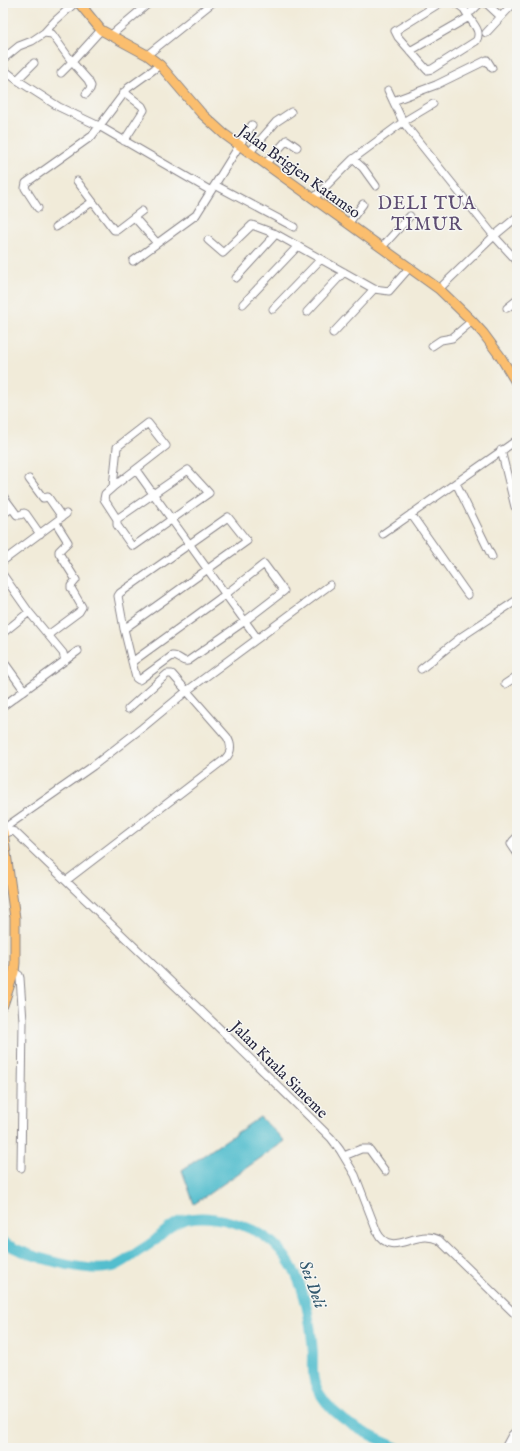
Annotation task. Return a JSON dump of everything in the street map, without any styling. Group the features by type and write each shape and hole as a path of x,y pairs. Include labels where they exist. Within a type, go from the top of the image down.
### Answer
{"main road":[{"name":"Jalan Brigjen Katamso","path":"82,4 101,30 147,55 160,64 201,113 224,134 439,289 472,320 500,356 517,384"},
{"path":"3,832 15,918 14,972 3,1003"}],"street":[{"path":"110,36 149,3"},
{"path":"147,55 212,3"},
{"path":"440,3 395,31 398,37 427,70 432,69 476,42 478,38 479,33 471,14 456,3"},
{"path":"410,51 471,14 480,3"},
{"path":"486,3 501,17"},
{"path":"3,59 19,46 32,41 44,33 55,20 82,4"},
{"path":"486,33 511,6"},
{"path":"61,72 101,30"},
{"path":"44,33 52,34 72,62 90,83 90,89 86,94"},
{"path":"393,101 436,85 487,60 492,68"},
{"path":"17,80 34,63"},
{"path":"38,208 25,188 26,183 92,136 124,92 160,64"},
{"path":"3,69 17,80 60,107 99,126 124,141 213,188 294,227"},
{"path":"388,90 403,122 494,236 517,262"},
{"path":"124,92 142,106 144,110 124,141"},
{"path":"313,199 353,159 403,122 433,104"},
{"path":"249,153 276,122 291,112"},
{"path":"133,261 192,218 199,211 252,125"},
{"path":"266,163 287,140 296,147"},
{"path":"353,159 363,168 376,186"},
{"path":"77,181 115,231 142,211"},
{"path":"56,227 92,202"},
{"path":"348,224 363,204"},
{"path":"382,247 410,216"},
{"path":"439,289 517,216"},
{"path":"134,217 158,243"},
{"path":"208,240 223,253 252,225 276,234 374,289 389,291 410,268"},
{"path":"236,278 276,234"},
{"path":"243,304 298,246"},
{"path":"273,309 321,259"},
{"path":"307,312 344,272"},
{"path":"333,333 374,289"},
{"path":"507,308 517,300"},
{"path":"432,346 441,340 452,338 472,320"},
{"path":"113,487 117,447 149,423 166,446 113,487 105,494 104,499 117,519 117,525 133,546 209,493 188,470 117,519"},
{"path":"383,534 517,440"},
{"path":"501,450 515,507"},
{"path":"136,470 257,638"},
{"path":"3,561 64,516 48,497 43,498 29,478"},
{"path":"456,483 492,557"},
{"path":"3,496 18,516 24,513 26,514 40,534"},
{"path":"3,514 12,508"},
{"path":"411,514 468,595"},
{"path":"124,629 247,542 228,517 120,593 118,599 124,629 132,662 136,678 141,679 172,656 177,656 183,661 188,661 245,621 284,591 264,564 226,594 132,662"},
{"path":"48,635 79,612 82,607 71,588 76,580 59,553 59,551 68,542 56,523"},
{"path":"3,575 29,612 63,653 65,661"},
{"path":"3,832 93,766 188,690 330,585"},
{"path":"421,669 461,637 517,600"},
{"path":"3,632 29,612"},
{"path":"3,706 78,651"},
{"path":"6,665 24,690"},
{"path":"67,880 224,759 230,752 231,744 227,737 188,690 172,674 169,673 128,708"},
{"path":"505,684 517,676"},
{"name":"Jalan Kuala Simeme","path":"3,832 15,832 67,880 331,1138 355,1175 377,1232 383,1240 390,1244 427,1237 439,1240 517,1316"},
{"path":"517,837 511,844 517,852"},
{"path":"14,972 19,975 20,978 22,1022 21,1168"},
{"path":"344,1156 361,1149 372,1150 385,1171"},
{"path":"505,1448 512,1435 517,1430"}],"water":[{"path":"260,1117 285,1141 194,1204 182,1170"}],"waterway":[{"name":"Sei Deli","path":"3,1242 26,1253 41,1258 73,1266 102,1269 113,1267 123,1262 169,1228 184,1220 193,1218 214,1218 235,1223 253,1230 269,1239 281,1252 291,1266 299,1282 309,1318 314,1379 320,1394 335,1413 355,1427 398,1448"}],"district":[{"name":"DELI TUA TIMUR","path":"427,213"}]}
